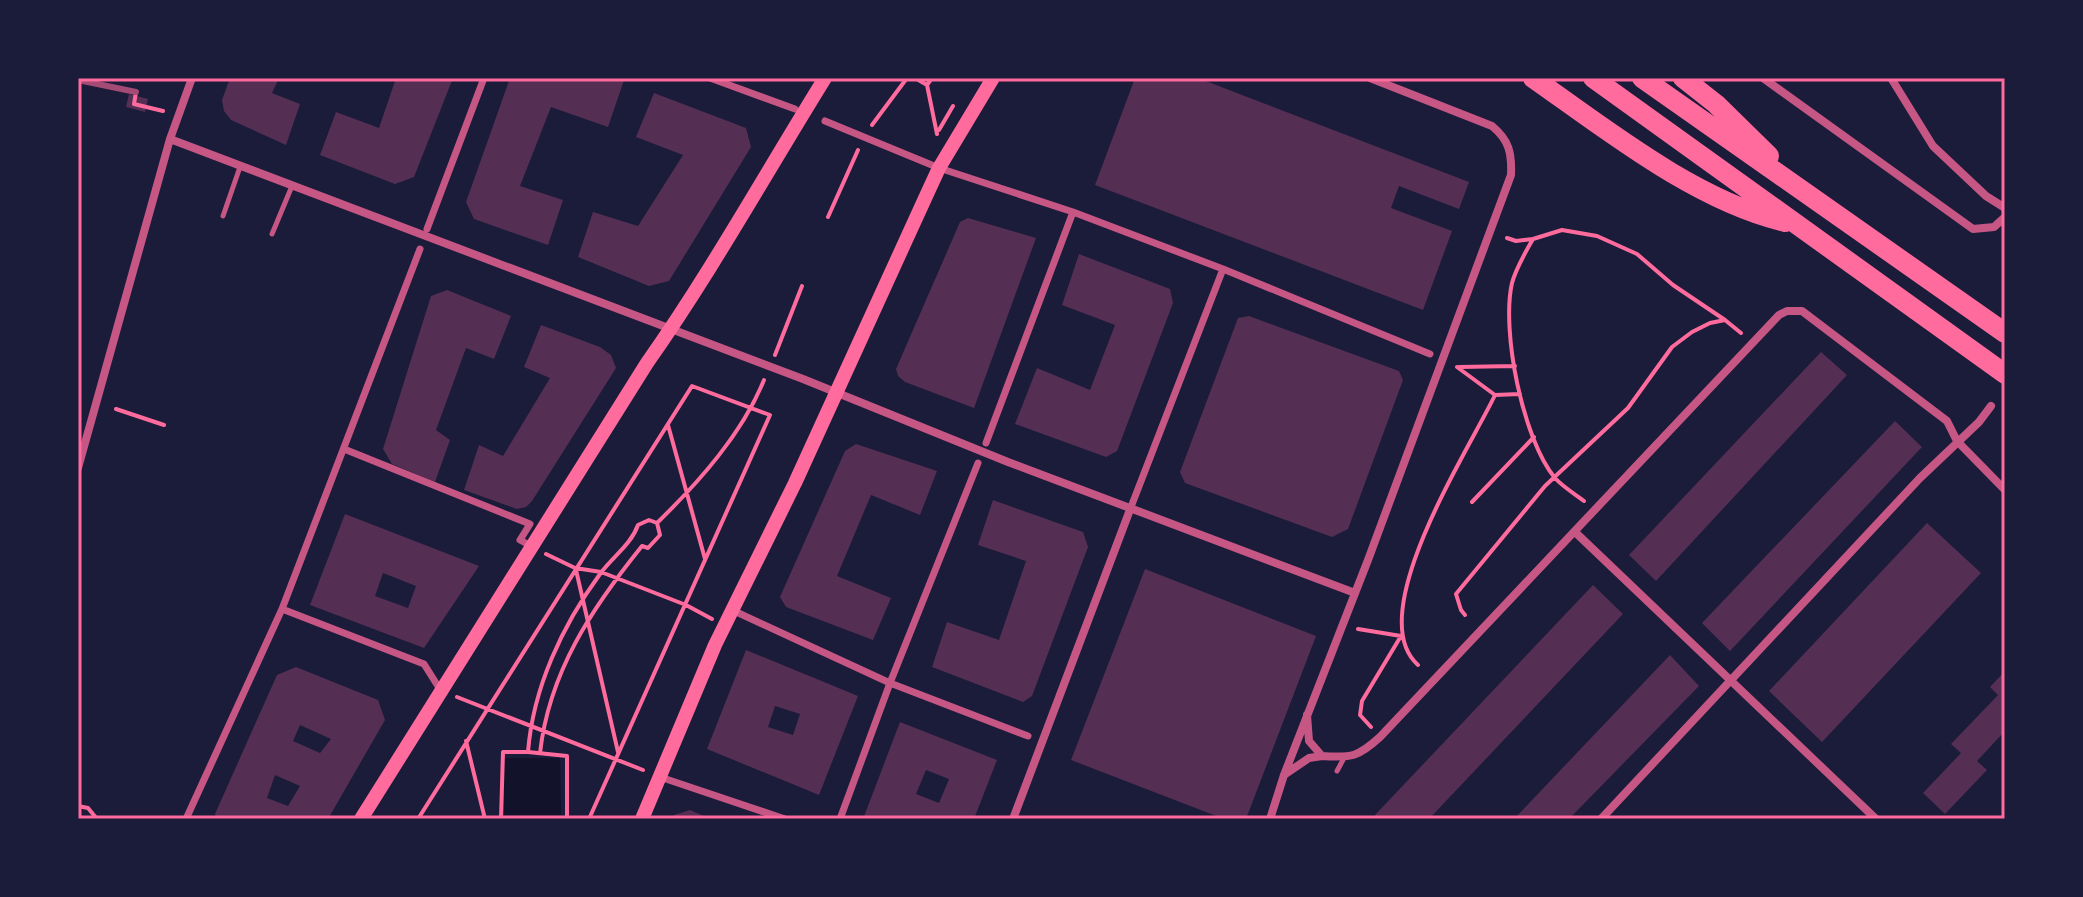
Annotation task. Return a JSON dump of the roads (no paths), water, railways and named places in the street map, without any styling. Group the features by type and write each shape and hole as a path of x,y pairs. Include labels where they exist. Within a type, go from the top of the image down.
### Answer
{"highway":[{"path":"1533,78 1619,138 1705,191 1753,214 1793,224"},
{"path":"1593,78 2005,374"},
{"path":"1642,78 2005,333"},
{"path":"1683,78 1716,104 1813,198"}],"main road":[{"path":"361,819 692,298 825,78"},
{"path":"642,819 725,625 795,483 939,168 993,78"}],"street":[{"path":"78,468 170,139 192,78"},
{"path":"427,229 484,78"},
{"path":"710,78 795,109"},
{"path":"1270,819 1511,175 1510,148 1503,135 1492,126 1370,78"},
{"path":"1763,78 1973,229 1994,227 2005,217"},
{"path":"1891,78 1933,146 1986,196 2005,208"},
{"path":"825,121 939,168 1073,212 1223,269 1430,354"},
{"path":"170,139 1355,593"},
{"path":"986,443 1073,212"},
{"path":"186,819 282,609 420,249"},
{"path":"1013,819 1223,269"},
{"path":"1284,775 1309,758 1360,755 1380,737 1779,315 1787,311 1802,311 1947,421 1957,441 2005,490"},
{"path":"1601,819 1991,406"},
{"path":"344,449 530,524 520,540 533,548"},
{"path":"840,819 890,683 978,463"},
{"path":"1575,532 1876,819"},
{"path":"282,609 424,664 441,691"},
{"path":"732,610 890,683 1028,736"},
{"path":"1307,715 1309,741 1322,756"},
{"path":"660,777 785,819"}],"lane":[{"path":"223,216 240,167"},
{"path":"272,234 292,186"},
{"path":"1337,771 1344,757"}],"railway":[{"path":"78,80 136,92"}]}
